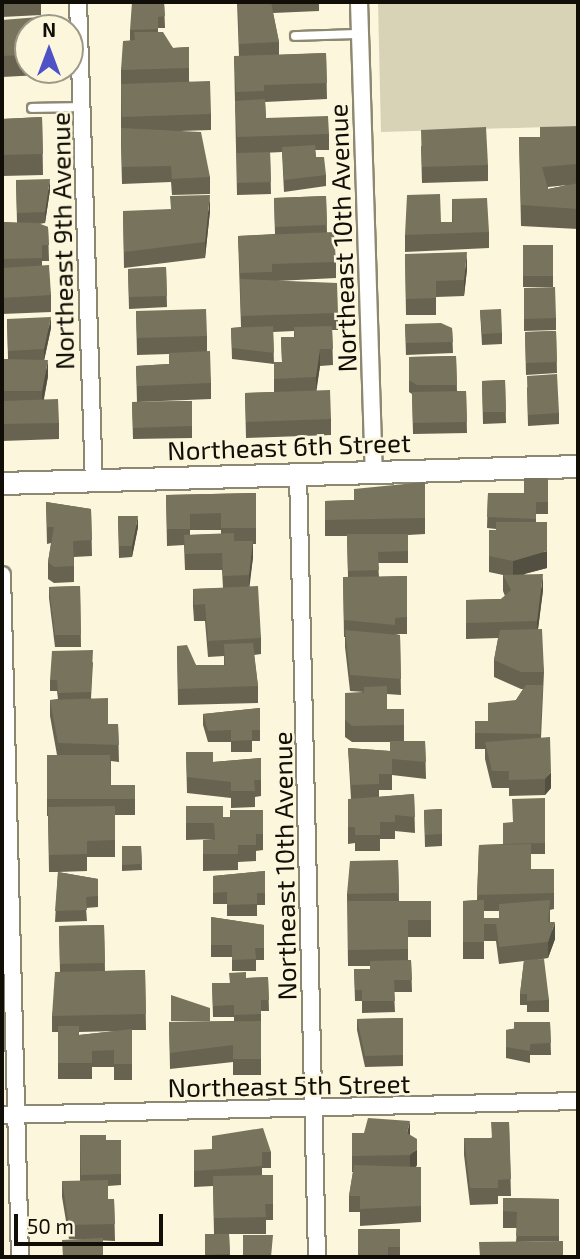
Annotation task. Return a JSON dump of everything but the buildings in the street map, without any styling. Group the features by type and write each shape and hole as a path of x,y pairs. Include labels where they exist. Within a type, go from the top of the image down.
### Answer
{"street":[{"name":"Northeast 9th Avenue","path":"78,2 84,107 94,479"},
{"name":"Northeast 10th Avenue","path":"359,2 374,472"},
{"name":"Northeast 6th Street","path":"2,482 578,466"},
{"name":"Northeast 10th Avenue","path":"298,474 317,1257"},
{"path":"2,575 9,1115 20,1257"},
{"name":"Northeast 5th Street","path":"9,1115 314,1110 578,1101"}],"lane":[{"path":"295,36 360,34"},
{"path":"32,108 84,107"}],"shaded area":[{"path":"378,2 578,2 578,126 381,132"}]}
